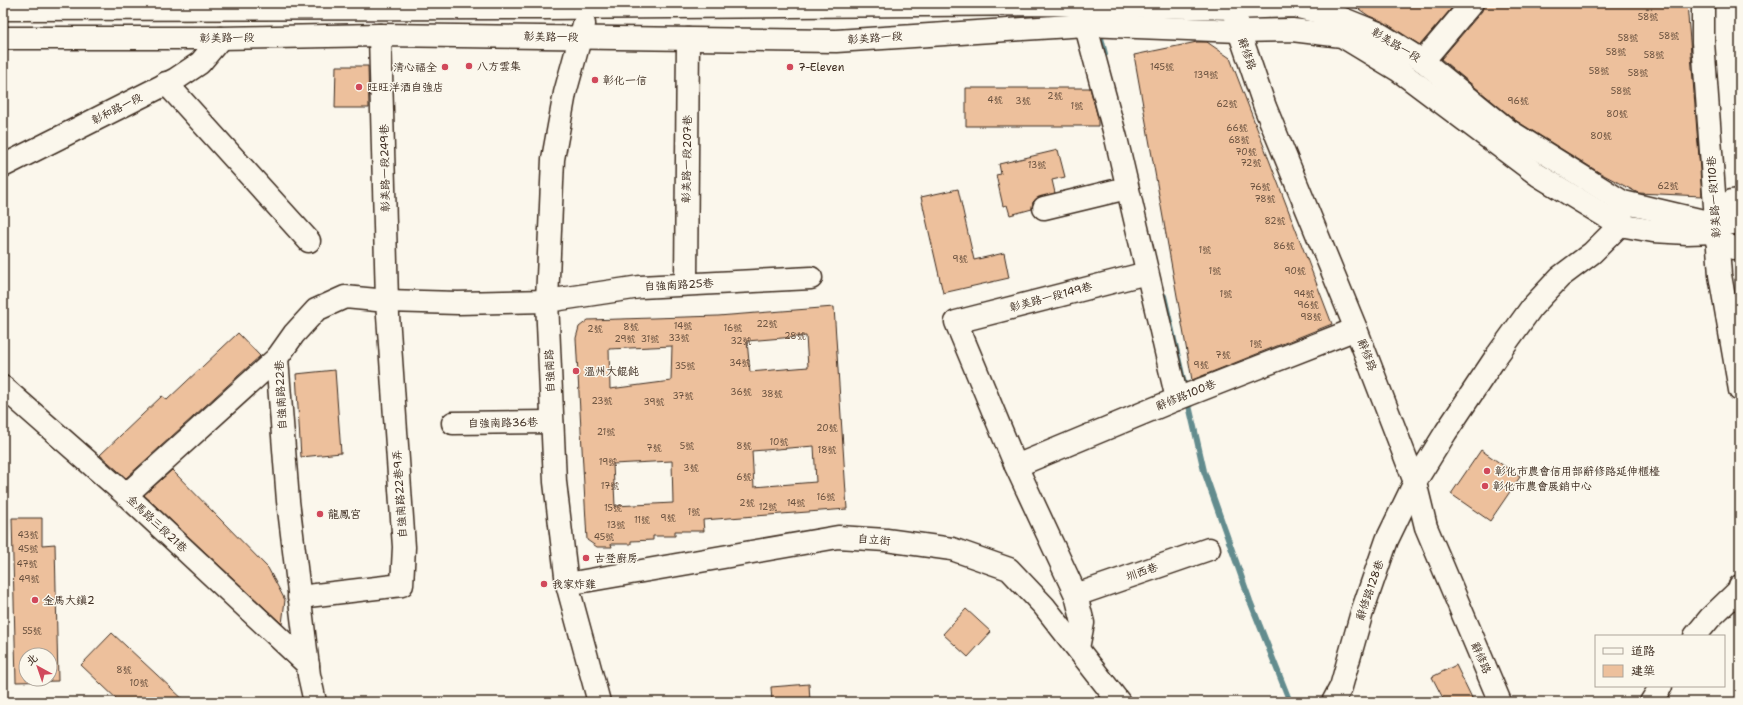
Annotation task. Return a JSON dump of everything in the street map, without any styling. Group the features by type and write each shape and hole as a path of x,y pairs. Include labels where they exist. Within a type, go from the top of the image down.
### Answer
{"street":[{"path":"1422,61 1472,3"},
{"name":"彰美路一段110巷","path":"1703,3 1703,42 1714,188 1728,229 1740,390"},
{"name":"彰美路一段","path":"3,9 222,5 590,5 1082,11 1234,8 1293,5 1336,16 1378,33 1422,61 1508,130 1623,202 1688,225 1728,229"},
{"name":"自強南路","path":"590,5 565,93 554,159 547,301 555,482 567,584 599,702"},
{"name":"辭修路","path":"1234,8 1239,31 1265,107 1356,329 1415,482 1426,527 1500,702"},
{"path":"1082,11 1116,138 1146,273 1177,398"},
{"name":"彰美路一段","path":"3,38 221,38 380,35 836,41 1082,11 1239,31 1292,30 1342,36 1398,70 1538,175 1620,225 1653,231 1688,225"},
{"name":"彰美路一段249巷","path":"380,35 387,301"},
{"name":"彰和路一段","path":"3,166 166,84 200,63 221,38"},
{"name":"彰美路一段207巷","path":"686,280 688,39"},
{"path":"166,84 308,241"},
{"path":"1044,208 1127,188"},
{"path":"1620,225 1623,202"},
{"name":"辭修路128巷","path":"1333,702 1340,687 1362,612 1387,540 1415,482 1498,354 1532,307 1560,277 1592,253 1620,225"},
{"name":"彰美路一段149巷","path":"1016,466 956,322 1146,273"},
{"name":"自強南路25巷","path":"547,301 640,287 811,278"},
{"name":"自強南路22巷","path":"315,702 308,665 288,501 277,358 294,334 316,310 345,297 387,301 458,303 547,301"},
{"name":"自強南路22巷9弄","path":"299,597 402,585 404,547 387,301"},
{"name":"辭修路100巷","path":"1016,466 1177,398 1356,329"},
{"path":"126,495 277,358"},
{"name":"金馬路三段21巷","path":"3,387 126,495 308,665"},
{"name":"自強南路36巷","path":"453,423 552,422"},
{"path":"1016,466 1076,595 1083,623 1078,648"},
{"name":"自立街","path":"567,584 838,537 886,540 952,549 1009,570 1044,606 1119,702"},
{"name":"圳西巷","path":"1076,595 1209,549"},
{"path":"1696,635 1710,618 1739,590 1740,586"},
{"path":"1651,702 1660,687"}],"building":[{"path":"1350,3 1456,3 1420,45 1384,22 1369,16"},
{"path":"1484,3 1687,3 1702,196 1638,193 1600,173 1515,120 1441,59 1482,11"},
{"path":"1197,42 1207,42 1230,58 1332,324 1192,380 1134,55"},
{"name":"旺旺洋酒自強店","path":"336,66 368,66 369,108 335,108"},
{"path":"966,88 1090,88 1098,118 1098,126 966,126"},
{"path":"1058,150 1065,177 1052,180 1055,193 1036,199 1033,202 1032,209 1010,215 1007,205 1003,206 996,175 1001,174 999,164"},
{"path":"958,189 974,260 1004,253 1009,278 943,293 921,197"},
{"path":"834,307 847,509 703,520 704,531 675,531 675,536 653,536 653,540 631,541 631,544 611,544 612,547 597,547 587,540 576,338 579,327 588,320 718,316","holes":["806,336 808,367 750,372 747,341","672,346 671,381 610,389 609,349","814,446 816,482 754,487 752,451","672,461 673,503 615,506 613,464"]},
{"path":"238,333 260,356 126,478 100,455 162,396 167,400"},
{"path":"335,370 341,453 301,457 296,374"},
{"name":"彰化市農會展銷中心","path":"1481,450 1520,477 1490,521 1451,494"},
{"path":"172,470 268,568 285,600 282,624 144,495"},
{"name":"金馬大鎮2","path":"12,518 42,518 42,545 55,544 57,647 18,647 18,682 16,682"},
{"path":"966,609 991,632 968,657 943,634"},
{"path":"112,633 186,702 120,702 81,665"},
{"path":"1456,665 1474,702 1445,702 1432,677"},
{"path":"809,684 810,702 772,702 771,687"}],"waterway":[{"path":"1099,30 1105,54"},
{"path":"1164,296 1204,471 1250,601 1290,702"}],"place":[{"name":"八方雲集","path":"469,66"},
{"name":"清心福全","path":"445,67"},
{"name":"7-Eleven","path":"790,67"},
{"name":"彰化一信","path":"595,80"},
{"name":"旺旺洋酒自強店","path":"359,87"},
{"name":"溫州大餛飩","path":"576,371"},
{"name":"彰化市農會信用部辭修路延伸櫃檯","path":"1487,471"},
{"name":"彰化市農會展銷中心","path":"1485,486"},
{"name":"龍鳳宮","path":"320,514"},
{"name":"古登廚房","path":"586,558"},
{"name":"我家炸雞","path":"544,584"},
{"name":"金馬大鎮2","path":"35,600"}]}
